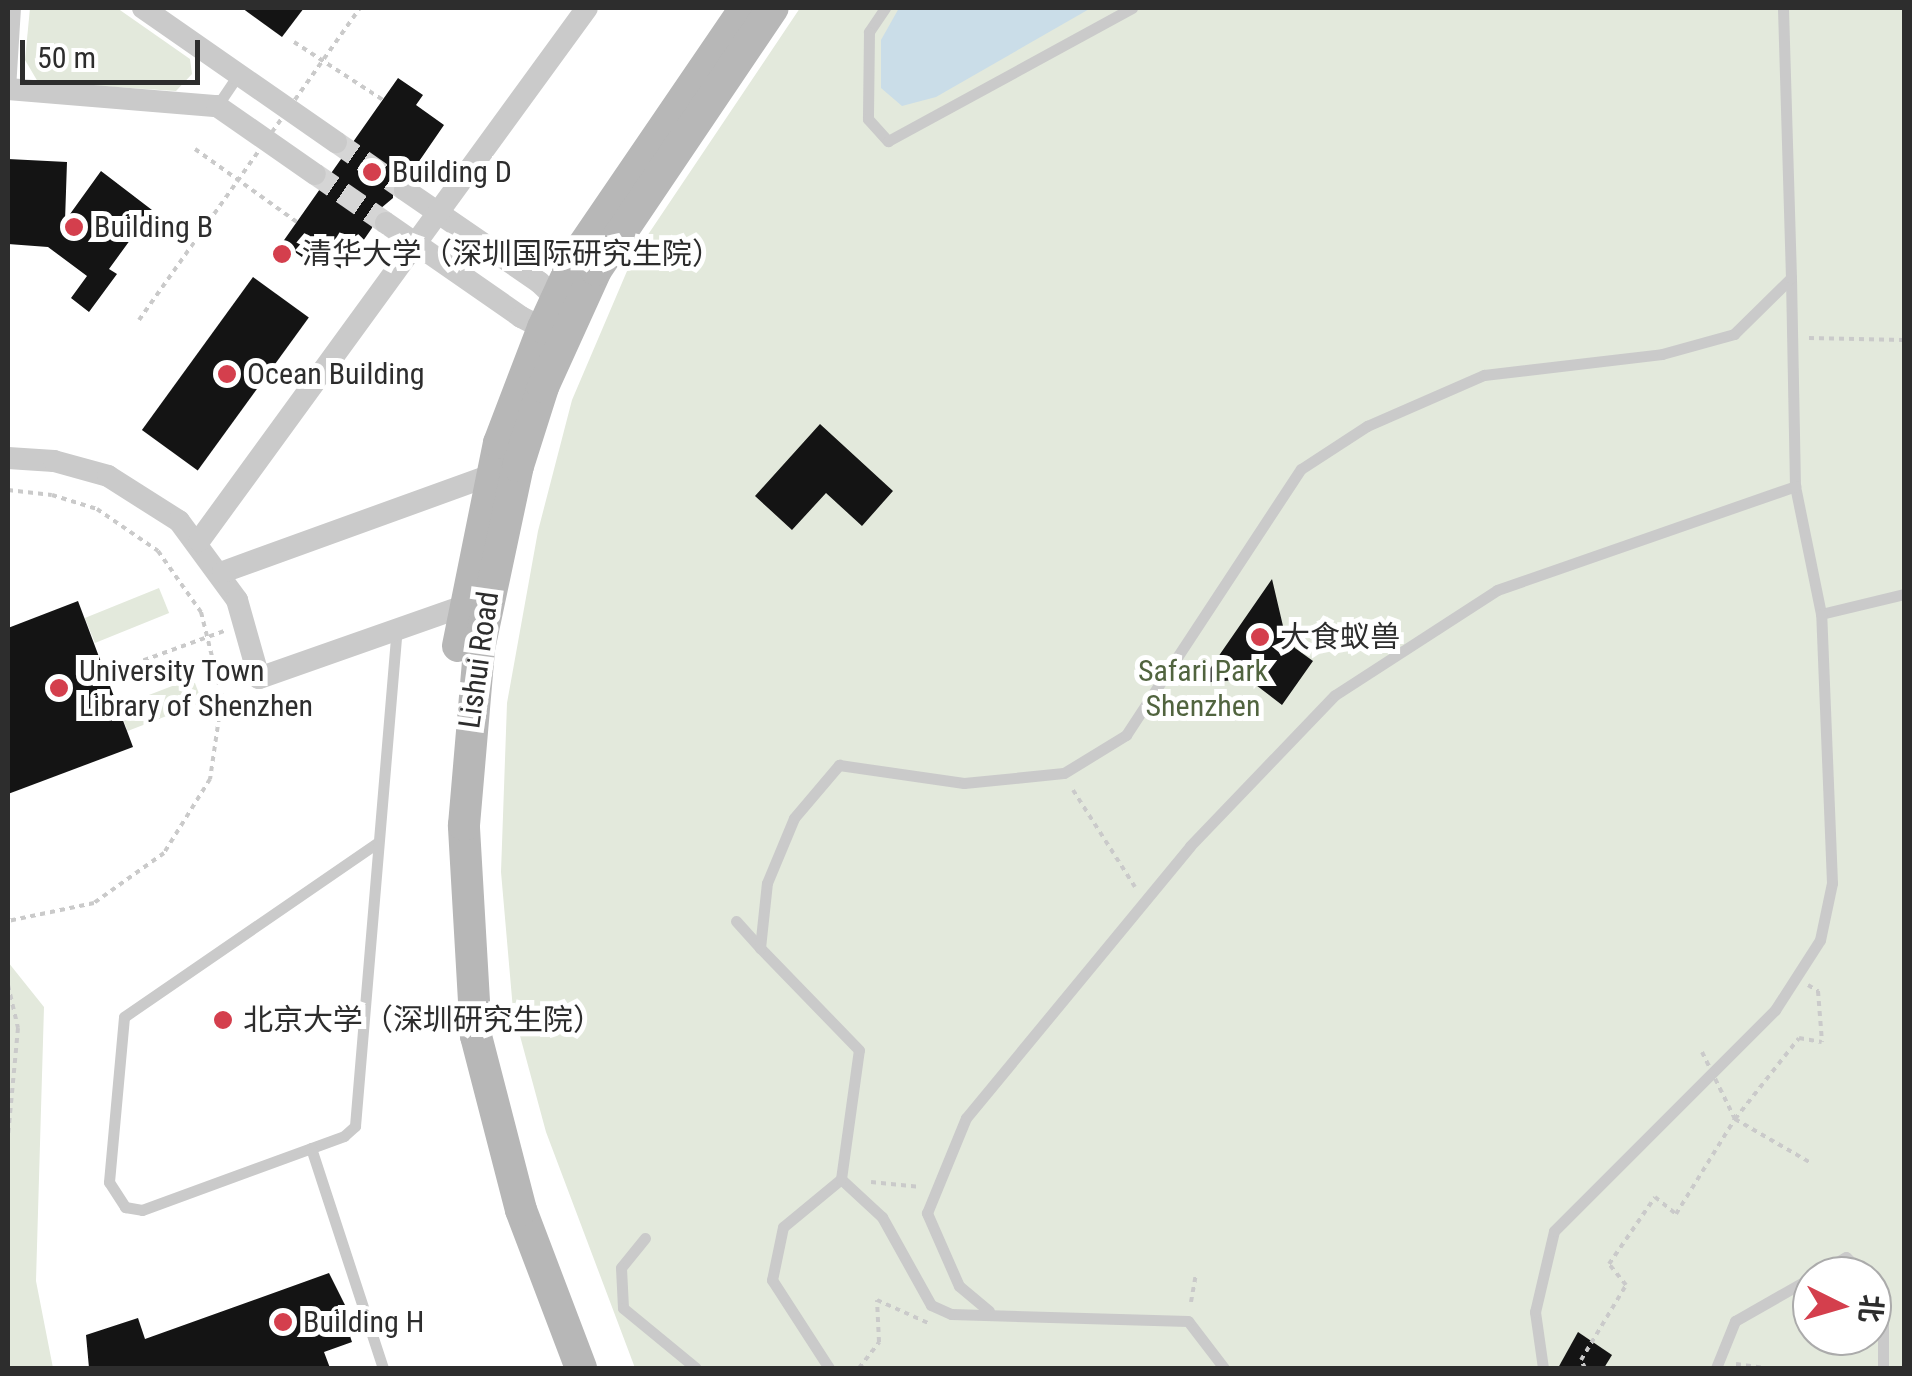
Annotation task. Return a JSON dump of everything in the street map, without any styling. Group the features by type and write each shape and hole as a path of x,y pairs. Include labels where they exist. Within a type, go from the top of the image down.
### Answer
{"main road":[{"name":"Lishui Road","path":"580,1368 521,1210 476,1036 464,825 468,739 493,568 576,256 745,8"},
{"name":"Lishui Road","path":"558,1368 478,1135 457,1041 446,822 463,606 491,474 558,316 596,270 772,8"}],"street":[{"path":"143,8 336,142"},
{"path":"199,541 586,8"},
{"path":"8,89 217,106 315,174"},
{"path":"405,190 438,212 558,316"},
{"path":"386,223 415,243 558,316"},
{"path":"8,458 54,460 108,476 156,503 199,541 222,572 247,622 260,678 463,606"},
{"path":"222,572 491,474"}],"lane":[{"path":"8,89 16,8"},
{"path":"885,8 869,32 868,119 888,142 1132,8"},
{"path":"1544,1368 1535,1312 1554,1231 1775,1010 1820,940 1832,882 1821,614 1795,486 1783,8"},
{"path":"217,106 238,75"},
{"path":"760,948 767,883 794,818 839,765 964,783 1064,772 1126,735 1301,470 1367,426 1484,376 1662,354 1734,334 1791,278"},
{"path":"989,1311 959,1286 927,1213 966,1118 1145,902 1335,695 1497,590 1795,486"},
{"path":"1821,614 1904,594"},
{"path":"377,843 124,1017 118,1033 110,1182 125,1207 142,1210 344,1136 361,1107 377,843 398,629"},
{"path":"736,921 859,1050 842,1179 784,1227 772,1280 829,1368"},
{"path":"312,1148 384,1368"},
{"path":"842,1179 882,1216 931,1305 951,1314 989,1311 1144,1324 1188,1321 1224,1368"},
{"path":"645,1238 621,1268 623,1308 696,1368"},
{"path":"1718,1365 1735,1321 1792,1288"}],"path":[{"path":"139,320 360,8"},
{"path":"294,42 383,100"},
{"path":"195,148 297,222"},
{"path":"1790,338 1904,340"},
{"path":"8,490 75,501 138,535 182,580 211,635 222,697 210,779 178,836 132,882 74,911 8,921"},
{"path":"106,674 211,635"},
{"path":"1064,772 1145,902"},
{"path":"1585,1368 1581,1360 1626,1285 1609,1264 1655,1197 1676,1214 1734,1119 1799,1038 1822,1042 1818,990 1796,978"},
{"path":"8,985 18,1028 8,1136"},
{"path":"1702,1052 1734,1119 1810,1163"},
{"path":"842,1179 937,1188"},
{"path":"1188,1321 1196,1273"},
{"path":"859,1368 879,1342 876,1300 922,1325 951,1314"},
{"path":"1718,1365 1765,1368"}],"green space":[{"path":"30,8 117,8 190,59 192,74 176,91 38,82 25,60"},
{"name":"Safari Park Shenzhen","path":"800,8 1904,8 1904,1368 635,1368 546,1132 513,1010 501,872 507,703 538,531 572,400 633,257"},
{"path":"159,588 169,613 95,643 85,618"},
{"path":"193,678 202,702 128,731 118,707"},
{"path":"8,962 44,1007 36,1281 53,1368 8,1368"}],"water":[{"path":"899,8 1091,8 936,97 902,106 881,88 881,40"}],"building":[{"path":"242,8 304,8 282,37"},
{"name":"Building D","path":"398,78 423,95 416,105 444,125 409,176 393,181 393,198 374,214 372,228 343,270 316,252 309,262 282,243"},
{"name":"Building B","path":"8,159 67,162 65,221 101,171 152,210 109,269 117,274 89,312 71,298 87,276 48,247 8,244"},
{"name":"Ocean Building","path":"253,277 309,318 198,470 142,430"},
{"path":"820,424 893,491 862,526 826,493 792,530 755,496"},
{"name":"大食蚁兽","path":"1272,579 1283,626 1295,648 1313,661 1282,705 1248,679 1200,683"},
{"name":"University Town Library of Shenzhen","path":"78,601 133,747 8,794 8,628"},
{"name":"Building H","path":"329,1273 356,1327 348,1330 352,1342 324,1352 330,1368 89,1368 86,1335 138,1318 145,1339"},
{"path":"1578,1332 1612,1355 1604,1368 1558,1368"}],"tunnel":[{"path":"336,142 405,190"},
{"path":"315,174 386,223"}],"place":[{"name":"Building D","path":"372,172"},
{"name":"Building B","path":"74,227"},
{"name":"清华大学（深圳国际研究生院）","path":"282,254"},
{"name":"Ocean Building","path":"227,374"},
{"name":"大食蚁兽","path":"1260,637"},
{"name":"University Town Library of Shenzhen","path":"59,688"},
{"name":"北京大学（深圳研究生院）","path":"223,1020"},
{"name":"Building H","path":"283,1322"}]}
